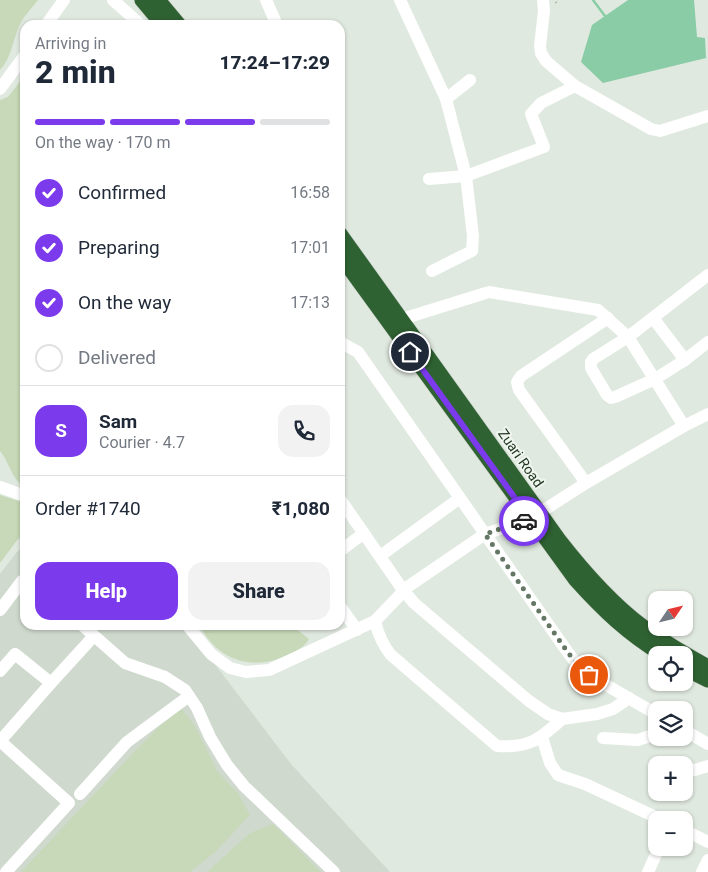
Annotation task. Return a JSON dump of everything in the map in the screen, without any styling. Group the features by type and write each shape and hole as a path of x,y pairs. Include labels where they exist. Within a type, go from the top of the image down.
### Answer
{"highway":[{"path":"142,0 159,20"},
{"path":"158,0 175,20"},
{"name":"Zuari Road","path":"345,241 402,319 576,580 618,623 648,646"},
{"name":"Zuari Road","path":"345,262 535,516 584,572 608,597 641,625 671,646 708,667"},
{"path":"693,672 708,680"}],"street":[{"path":"50,20 64,0"},
{"path":"114,0 136,20"},
{"path":"266,0 275,20"},
{"path":"400,0 446,99 466,176 474,236 472,251 432,271"},
{"path":"543,0 544,11 540,53 546,61 575,86 651,129 660,132 708,116"},
{"path":"0,89 20,62"},
{"path":"446,99 470,80"},
{"path":"429,179 466,176 544,147 531,114 541,103 575,86"},
{"path":"708,275 628,337 593,359 590,362 591,368 607,395 611,398 655,379 685,360 708,342"},
{"path":"402,319 489,292 598,310 628,337 684,426"},
{"path":"586,483 519,390 517,382 521,376 608,318"},
{"path":"653,318 685,360"},
{"path":"345,345 358,352 578,666 589,675 648,709"},
{"path":"191,630 210,654 230,668 246,672 269,670 375,621 403,590 485,534 535,516 586,483 708,414"},
{"path":"0,487 20,494"},
{"path":"380,556 460,498"},
{"path":"345,506 414,603 529,701 548,714 562,719 597,714 613,709 628,698"},
{"path":"345,547 364,533"},
{"path":"0,610 20,584"},
{"path":"345,613 357,630"},
{"path":"375,621 377,632 391,655 497,746 526,745 542,738 562,719"},
{"path":"87,630 125,663 165,678 185,690 197,708 227,766 244,786 334,872"},
{"path":"6,872 69,803 0,741 93,637"},
{"path":"0,671 16,654 51,683"},
{"path":"80,794 127,742 189,696"},
{"path":"693,735 708,744"},
{"path":"604,738 638,740 648,737"},
{"path":"542,738 550,763 558,774 585,784 648,813"},
{"path":"693,770 708,766"},
{"path":"693,834 708,842"},
{"path":"648,872 655,856"},
{"path":"702,872 708,860"}],"shaded area":[{"path":"0,0 38,0 23,20 20,20 20,25 9,55 0,70"},
{"path":"628,0 694,0 697,37 705,38 706,58 603,83 581,62 592,25"},
{"path":"20,81 20,484 0,451 0,100 8,97"},
{"path":"0,495 20,501 20,538 0,563"},
{"path":"20,549 20,630 189,630 291,764 390,872 0,872 0,574"},
{"path":"202,630 297,630 309,639 303,647 288,655 274,660 249,662 237,660 226,654 207,637"},
{"path":"182,709 196,728 217,771 239,795 250,815 215,852 190,872 21,872 134,752 161,725"},
{"path":"273,824 321,872 207,872 250,833"}],"waterway":[{"path":"593,0 605,16"}],"way so far":[{"path":"524,521 485,534 578,666 589,675"}],"route":[{"path":"410,352 530,519 524,521"}]}
